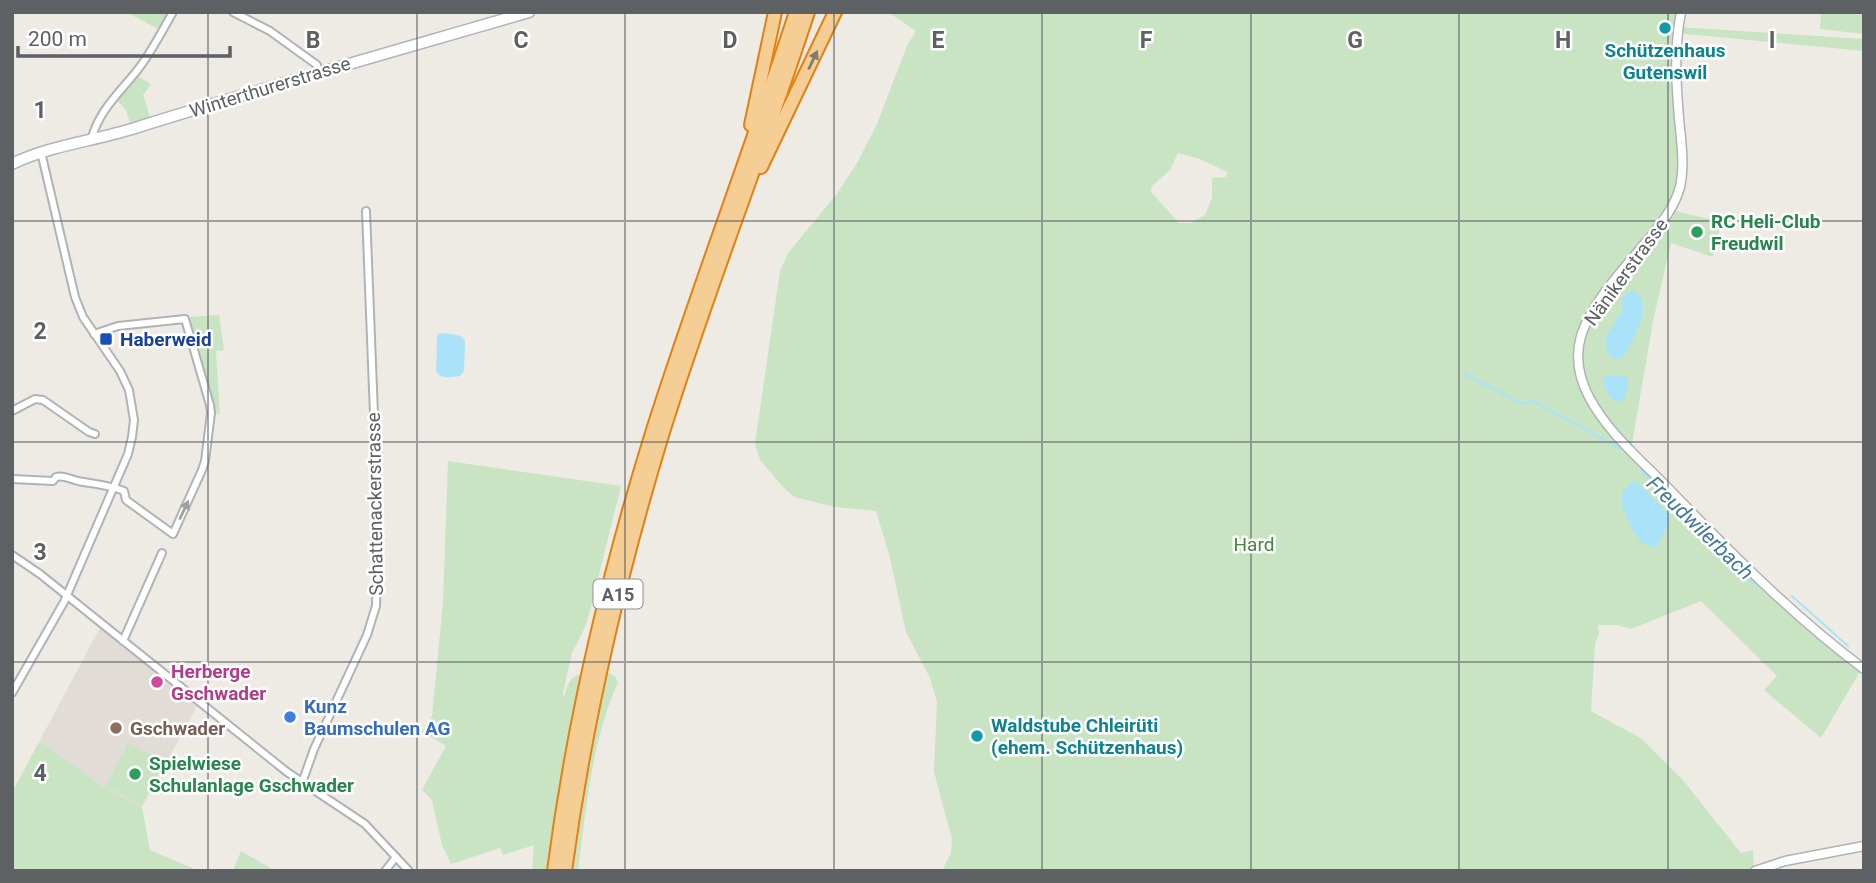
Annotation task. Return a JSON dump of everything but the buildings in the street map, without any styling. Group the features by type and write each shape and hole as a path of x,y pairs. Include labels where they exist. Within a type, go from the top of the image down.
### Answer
{"highway":[{"path":"738,184 775,12"},
{"name":"A15","path":"554,871 588,679 628,515 667,388 796,12"},
{"name":"A15","path":"565,871 585,745 620,584 663,432 808,12"},
{"path":"736,218 835,12"}],"main road":[{"name":"Winterthurerstrasse","path":"12,164 41,152 132,129 529,12"}],"street":[{"path":"91,140 104,109 143,62 173,12"},
{"path":"233,12 270,31 317,65 319,72"},
{"name":"Nänikerstrasse","path":"1681,12 1675,63 1682,152 1680,187 1665,218 1610,286 1589,318 1581,334 1578,352 1581,378 1593,404 1618,437 1753,572 1864,669"},
{"path":"12,693 66,595 129,449 133,429 133,407 125,380 83,317 75,297 41,152"},
{"name":"Schattenackerstrasse","path":"302,783 367,635 376,606 377,505 366,211"},
{"path":"12,479 52,481 61,475 113,486 124,491 126,500 173,534 205,461 210,405 185,319 118,326 94,334"},
{"path":"12,411 35,399 43,400 95,434"},
{"path":"123,641 163,553"},
{"path":"12,555 27,564 302,783 358,818 409,871"},
{"path":"1755,871 1784,861 1864,846"},
{"path":"385,871 396,856"}],"shaded area":[{"name":"Gschwader","path":"102,624 200,701 142,807 99,784 39,742"}],"green space":[{"path":"126,12 173,12 162,31"},
{"name":"Hard","path":"888,12 1681,12 1679,27 1864,39 1864,51 1677,33 1682,170 1672,209 1721,222 1713,257 1671,243 1653,321 1631,450 1753,572 1862,668 1821,738 1764,690 1777,676 1701,601 1631,629 1617,625 1598,625 1599,634 1595,643 1591,711 1642,739 1682,779 1741,853 1753,850 1754,871 942,871 951,853 952,839 934,772 937,702 930,678 906,632 890,558 876,511 835,507 794,497 760,460 755,444 780,271 788,253 836,195 857,163 877,124 907,46 916,31","holes":["1178,153 1200,159 1227,172 1226,177 1212,178 1212,198 1205,215 1190,223 1179,223 1151,192 1152,186 1170,170"]},
{"path":"1821,12 1864,12 1864,34 1820,29"},
{"path":"134,74 151,84 143,95 152,123 132,129 126,110 114,97"},
{"path":"219,315 224,350 216,351 220,414 211,413 195,353 189,317"},
{"path":"448,461 621,486 590,611 572,653 563,692 564,698 571,679 582,675 549,871 532,871 534,845 503,855 500,848 451,864 442,845 432,800 422,790 446,746 422,732 432,716 443,602"},
{"path":"609,673 615,676 618,683 596,751 578,871 571,871 587,767 605,675"},
{"path":"39,742 99,784 142,807 150,850 199,871 12,871 12,792"},
{"name":"Spielwiese Schulanlage Gschwader","path":"128,743 164,762 142,805 106,786"},
{"path":"241,851 272,869 272,871 233,871"}],"water":[{"path":"1635,291 1642,300 1641,320 1625,355 1615,360 1608,354 1605,339 1623,309 1621,299 1628,292"},
{"path":"438,334 461,336 465,341 464,371 460,376 443,377 436,371 437,337"},
{"path":"1610,375 1628,377 1626,394 1620,402 1612,400 1606,391 1602,378"},
{"path":"1636,481 1669,515 1670,522 1656,547 1640,541 1630,526 1622,505 1623,493"}],"waterway":[{"name":"Freudwilerbach","path":"1465,374 1522,404 1533,401 1621,449"},
{"name":"Freudwilerbach","path":"1641,470 1725,557 1758,586"},
{"name":"Freudwilerbach","path":"1792,596 1848,646"}],"place":[{"name":"Schützenhaus Gutenswil","path":"1665,28"},
{"name":"RC Heli-Club Freudwil","path":"1697,232"},
{"name":"Haberweid","path":"106,339"},
{"name":"Herberge Gschwader","path":"157,682"},
{"name":"Kunz Baumschulen AG","path":"290,717"},
{"name":"Gschwader","path":"116,728"},
{"name":"Waldstube Chleirüti (ehem. Schützenhaus)","path":"977,736"},
{"name":"Spielwiese Schulanlage Gschwader","path":"135,774"}]}
